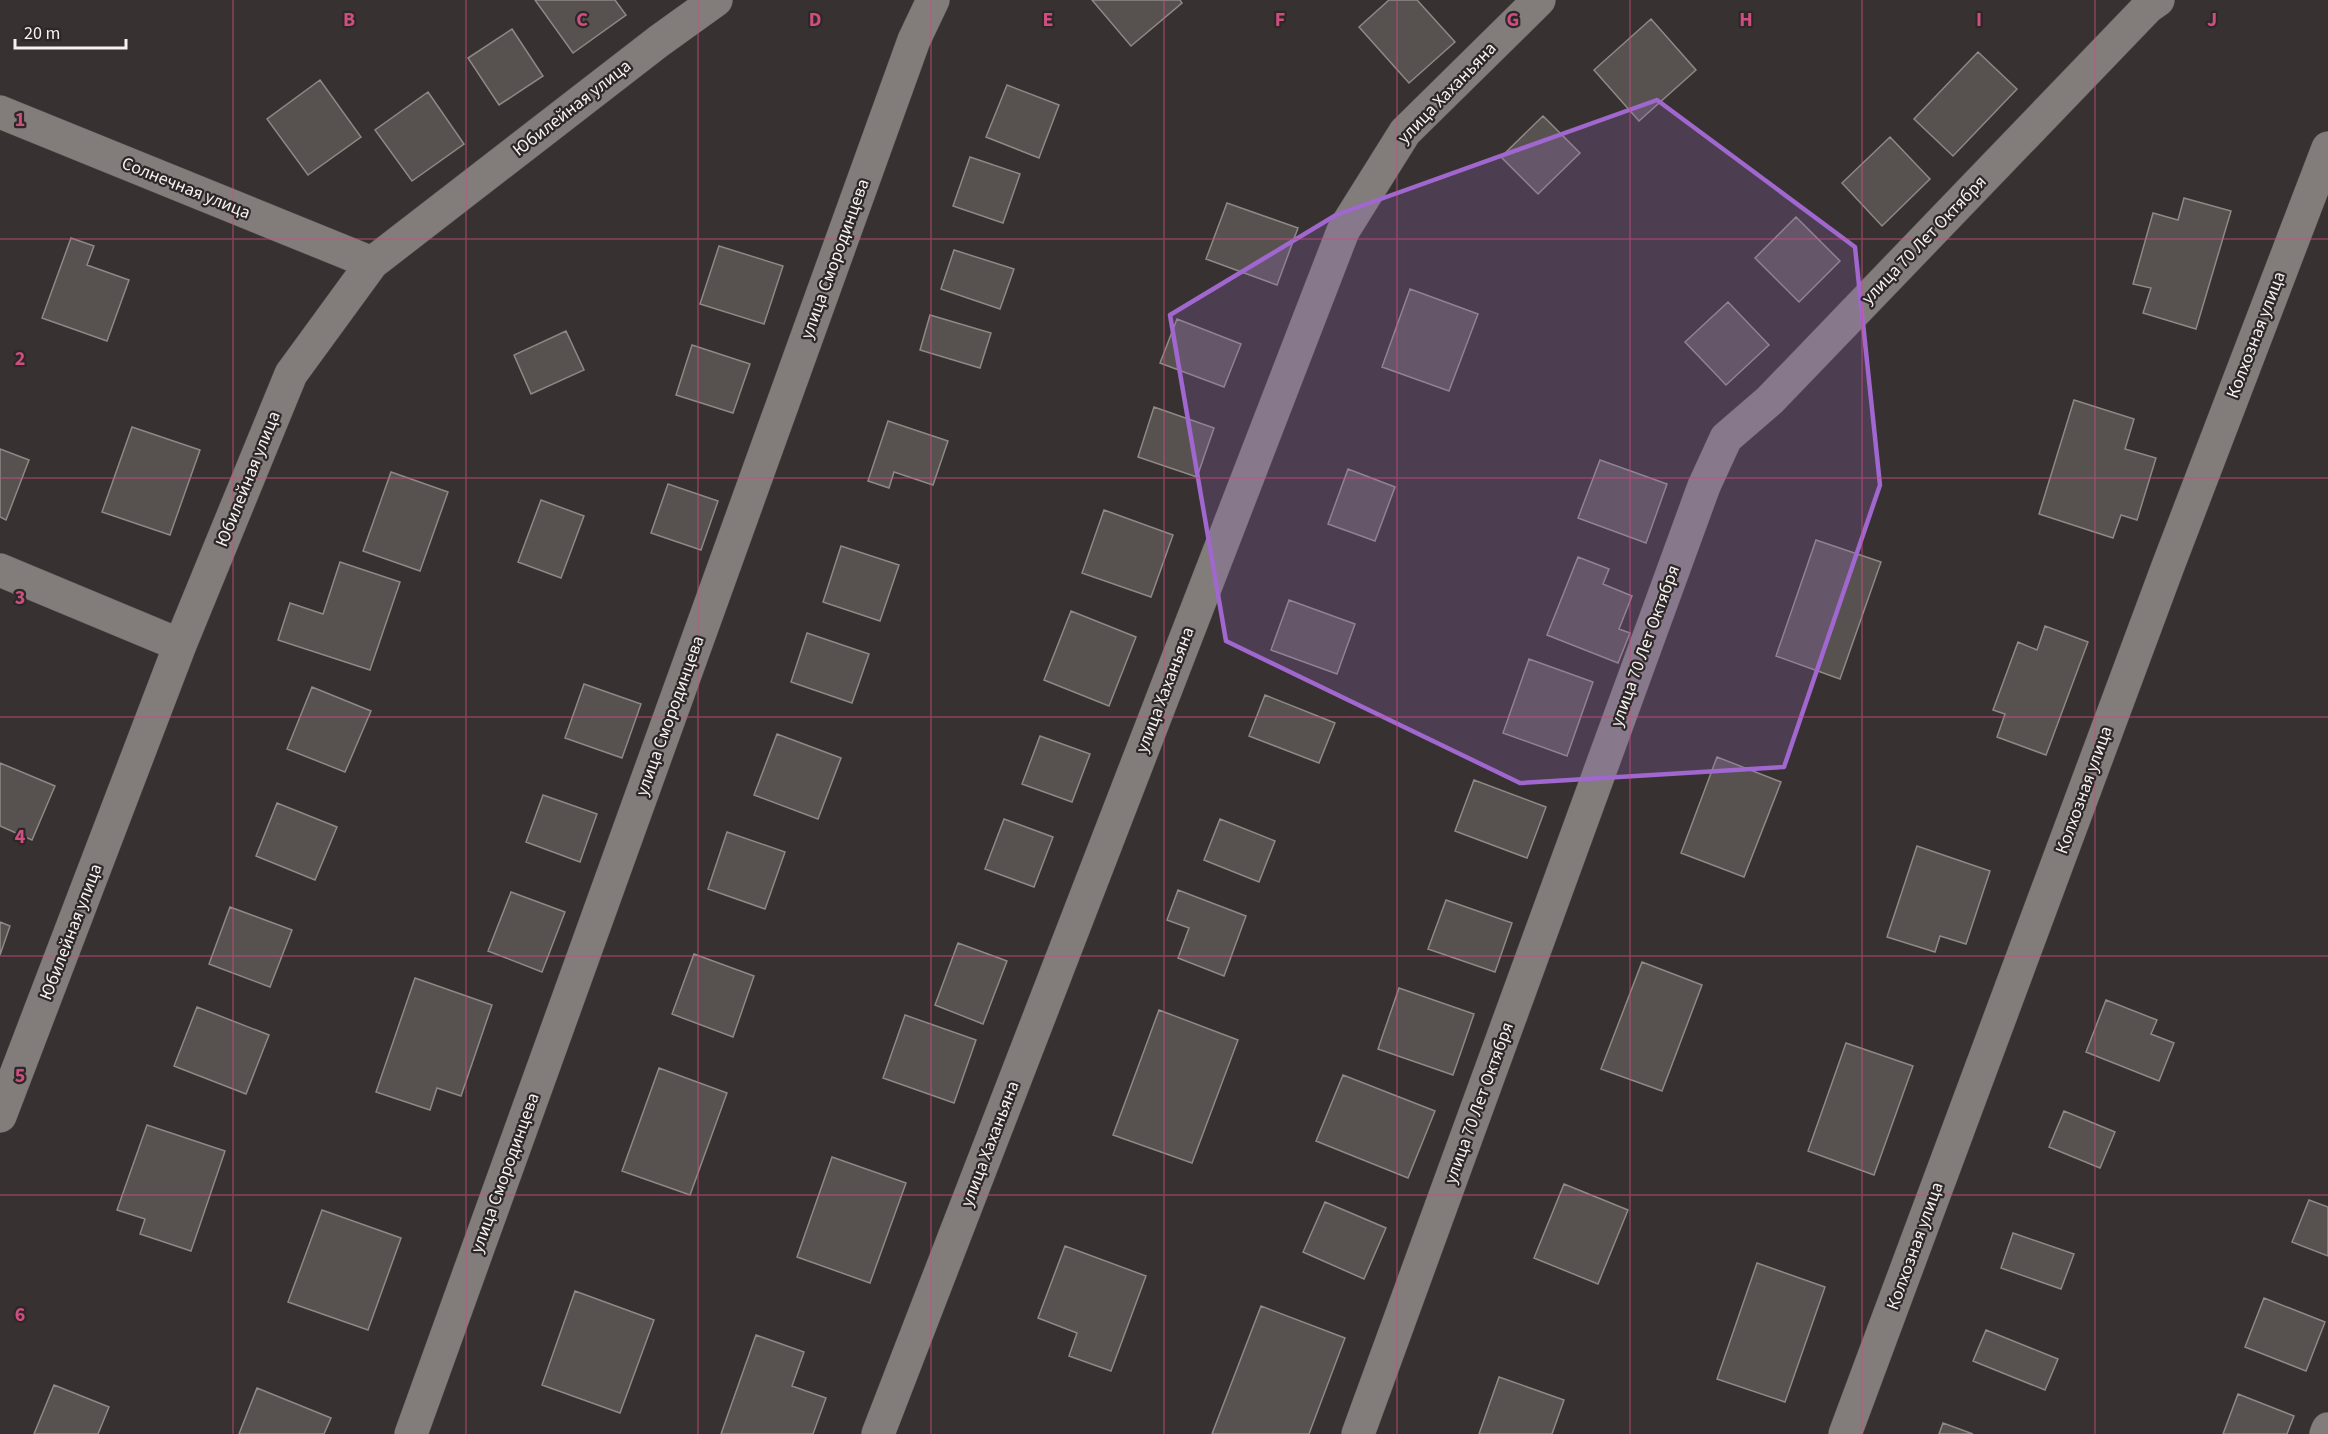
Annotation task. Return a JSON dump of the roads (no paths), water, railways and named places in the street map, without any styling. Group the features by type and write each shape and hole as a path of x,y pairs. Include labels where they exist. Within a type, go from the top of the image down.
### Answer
{"street":[{"name":"Юбилейная улица","path":"0,1116 180,645 291,374 372,263 659,41 716,0"},
{"name":"улица Смородинцева","path":"411,1434 914,40 933,0"},
{"name":"улица Хаханьяна","path":"878,1434 1343,231 1405,132 1539,0"},
{"name":"улица 70 Лет Октября","path":"1358,1434 1704,486 1726,438 1770,400 2148,7 2158,0"},
{"name":"Солнечная улица","path":"0,112 372,263"},
{"name":"Колхозная улица","path":"1845,1434 2164,577 2328,148"},
{"path":"0,570 180,645"},
{"path":"2326,1434 2328,1429"}]}
